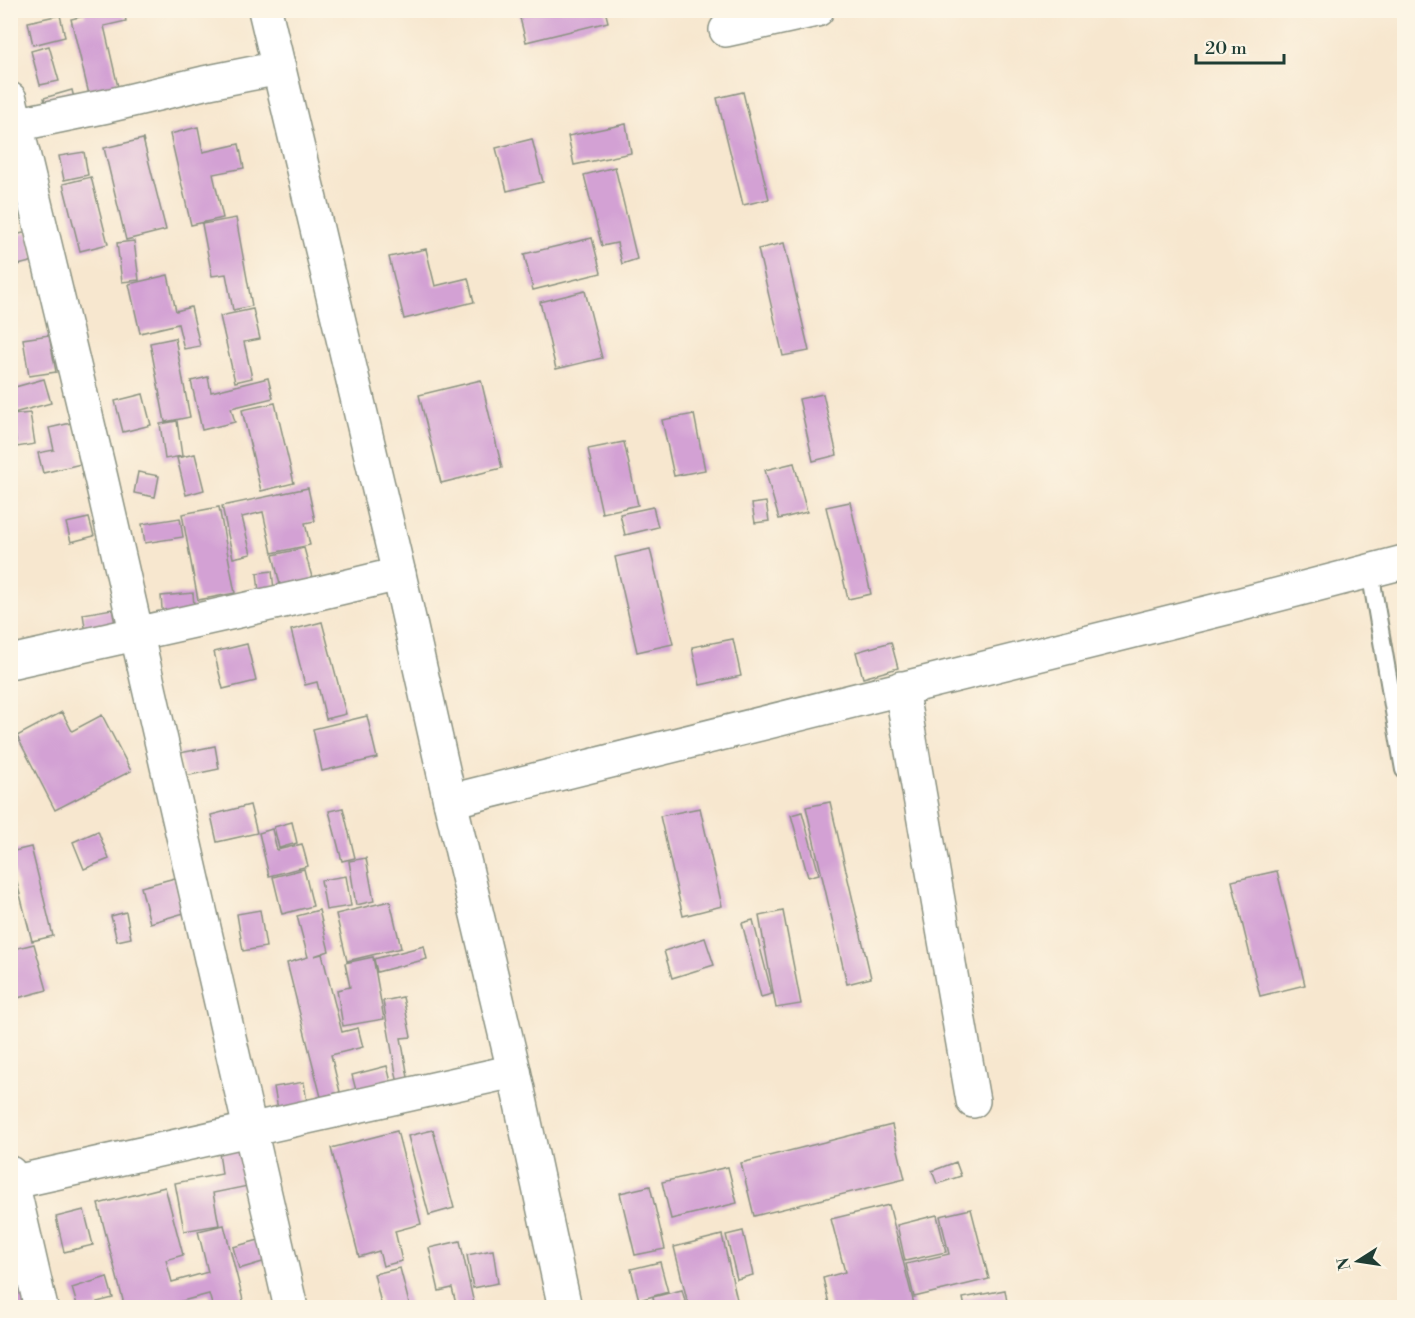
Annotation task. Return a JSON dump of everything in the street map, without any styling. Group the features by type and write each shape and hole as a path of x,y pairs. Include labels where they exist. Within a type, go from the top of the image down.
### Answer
{"street":[{"path":"265,10 514,1071 565,1308"},
{"path":"726,30 817,10"},
{"path":"279,68 107,106 13,117 101,478 291,1308"},
{"path":"450,801 1404,562"},
{"path":"10,662 399,574"},
{"path":"901,688 973,1101"},
{"path":"41,1308 11,1179 514,1071"}],"lane":[{"path":"1370,571 1404,770"}],"building":[{"path":"84,10 124,10 126,21 104,26 121,100 92,107 71,19 85,16"},
{"path":"518,10 605,10 608,22 526,42"},
{"path":"60,15 65,37 33,45 28,22"},
{"path":"49,46 59,81 40,85 31,51"},
{"path":"72,90 77,110 49,117 44,98"},
{"path":"743,92 769,199 743,205 717,98"},
{"path":"626,124 631,153 574,165 568,136"},
{"path":"198,127 203,152 239,144 244,168 213,174 223,218 191,225 170,134"},
{"path":"143,139 166,230 126,240 104,148"},
{"path":"532,139 543,182 507,191 496,148"},
{"path":"84,152 88,175 64,180 59,156"},
{"path":"615,167 637,259 622,264 617,243 602,246 584,175"},
{"path":"91,177 108,244 80,251 63,184"},
{"path":"236,218 252,306 233,310 226,274 212,276 202,224"},
{"path":"28,232 34,261 14,266 10,252 10,236"},
{"path":"592,238 601,273 533,290 524,254"},
{"path":"134,241 139,280 122,282 117,243"},
{"path":"784,243 809,351 783,356 758,249"},
{"path":"426,249 435,286 468,278 474,302 404,319 389,257"},
{"path":"168,275 176,311 191,307 200,346 184,349 178,324 140,333 129,284"},
{"path":"585,291 602,358 556,369 540,302"},
{"path":"253,309 260,339 244,342 252,378 235,382 220,316"},
{"path":"49,335 56,372 29,376 23,339"},
{"path":"175,338 190,417 165,422 150,343"},
{"path":"10,374 15,387 44,379 51,403 10,414"},
{"path":"208,377 211,392 268,378 273,398 231,408 235,422 202,430 191,381"},
{"path":"481,380 502,468 441,483 419,395"},
{"path":"143,394 151,425 123,432 115,401"},
{"path":"823,394 837,455 813,461 799,399"},
{"path":"275,403 294,483 261,491 242,410"},
{"path":"30,413 35,444 17,447 12,415"},
{"path":"694,414 705,470 674,476 662,420"},
{"path":"177,421 182,456 165,459 160,424"},
{"path":"71,423 81,464 43,473 38,453 54,450 49,428"},
{"path":"10,429 12,429 17,459 10,460"},
{"path":"624,442 638,505 602,513 588,449"},
{"path":"195,454 204,490 186,495 177,458"},
{"path":"794,463 807,512 779,519 765,470"},
{"path":"138,472 159,476 155,497 134,493"},
{"path":"308,488 315,521 305,523 310,545 272,553 263,512 242,517 251,554 233,558 222,506"},
{"path":"766,502 769,521 755,523 752,504"},
{"path":"850,502 871,594 848,599 826,507"},
{"path":"219,507 235,593 198,600 182,514"},
{"path":"653,507 658,527 625,535 620,514"},
{"path":"89,518 94,536 71,542 66,523"},
{"path":"180,518 183,537 145,543 142,524"},
{"path":"304,548 313,581 281,589 273,555"},
{"path":"650,549 673,644 637,652 615,557"},
{"path":"272,571 274,590 259,592 257,573"},
{"path":"193,593 195,619 163,621 161,596"},
{"path":"112,609 116,629 86,634 83,614"},
{"path":"322,622 346,714 326,719 317,682 305,685 291,630"},
{"path":"733,639 741,676 700,685 692,647"},
{"path":"891,642 898,668 863,678 856,652"},
{"path":"247,644 256,681 223,689 214,652"},
{"path":"62,712 72,731 102,715 131,771 55,810 17,736"},
{"path":"367,716 377,758 322,771 313,729"},
{"path":"215,746 219,769 185,776 180,753"},
{"path":"830,802 871,978 847,984 806,807"},
{"path":"250,805 257,833 217,842 211,815"},
{"path":"343,808 355,858 342,861 329,811"},
{"path":"700,808 722,906 683,916 660,816"},
{"path":"802,812 819,874 808,877 791,815"},
{"path":"292,822 297,843 279,848 274,827"},
{"path":"272,829 277,850 302,844 308,866 269,876 259,833"},
{"path":"98,831 109,859 84,869 73,842"},
{"path":"31,847 53,936 32,941 10,856 10,852"},
{"path":"366,858 374,901 356,905 349,861"},
{"path":"304,869 313,906 282,914 273,877"},
{"path":"1277,871 1305,985 1260,996 1232,881"},
{"path":"346,876 351,906 326,910 321,880"},
{"path":"175,878 184,913 150,923 141,887"},
{"path":"390,901 401,948 347,961 336,914"},
{"path":"260,910 266,947 243,951 237,914"},
{"path":"319,910 329,951 314,956 322,954 342,1032 358,1028 363,1047 331,1055 340,1092 321,1097 287,963 308,957 297,916"},
{"path":"783,911 801,1004 776,1008 759,916"},
{"path":"126,912 131,938 117,941 111,916"},
{"path":"753,920 772,994 761,997 742,923"},
{"path":"705,938 714,965 672,978 664,951"},
{"path":"34,944 47,990 14,999 10,987 10,950"},
{"path":"424,946 427,959 377,972 374,959"},
{"path":"373,957 384,1019 343,1026 337,990 350,987 345,963"},
{"path":"403,997 411,1037 401,1038 409,1083 398,1085 383,1001"},
{"path":"387,1066 393,1090 358,1098 352,1075"},
{"path":"304,1082 308,1110 279,1115 274,1087"},
{"path":"892,1125 905,1179 754,1216 741,1163"},
{"path":"433,1130 454,1208 429,1215 408,1136"},
{"path":"397,1131 421,1224 395,1231 402,1261 383,1266 379,1251 359,1257 331,1148"},
{"path":"246,1147 253,1185 213,1193 219,1225 184,1231 175,1183 222,1174 219,1152"},
{"path":"956,1162 961,1176 937,1184 932,1171"},
{"path":"728,1167 737,1203 671,1219 662,1182"},
{"path":"650,1186 665,1249 635,1255 620,1193"},
{"path":"165,1187 183,1255 166,1260 172,1282 208,1272 198,1231 224,1225 245,1308 213,1308 209,1294 156,1308 125,1308 98,1204"},
{"path":"889,1205 915,1308 830,1308 823,1278 845,1272 831,1219"},
{"path":"971,1209 989,1279 914,1297 906,1264 949,1254 940,1216"},
{"path":"84,1210 93,1245 64,1252 56,1217"},
{"path":"937,1215 946,1252 905,1261 897,1225"},
{"path":"743,1231 753,1275 737,1279 726,1235"},
{"path":"722,1235 739,1308 689,1308 674,1247"},
{"path":"259,1240 266,1261 239,1269 233,1247"},
{"path":"460,1241 474,1304 457,1308 452,1288 439,1291 429,1248"},
{"path":"493,1250 498,1283 473,1288 467,1255"},
{"path":"660,1262 668,1292 639,1300 631,1269"},
{"path":"400,1268 410,1307 382,1308 374,1274"},
{"path":"107,1277 113,1298 97,1302 99,1308 78,1308 72,1288"},
{"path":"24,1281 30,1308 10,1308 10,1284"},
{"path":"682,1290 687,1308 655,1308 653,1297"},
{"path":"1005,1290 1008,1308 965,1308 963,1298"}]}
